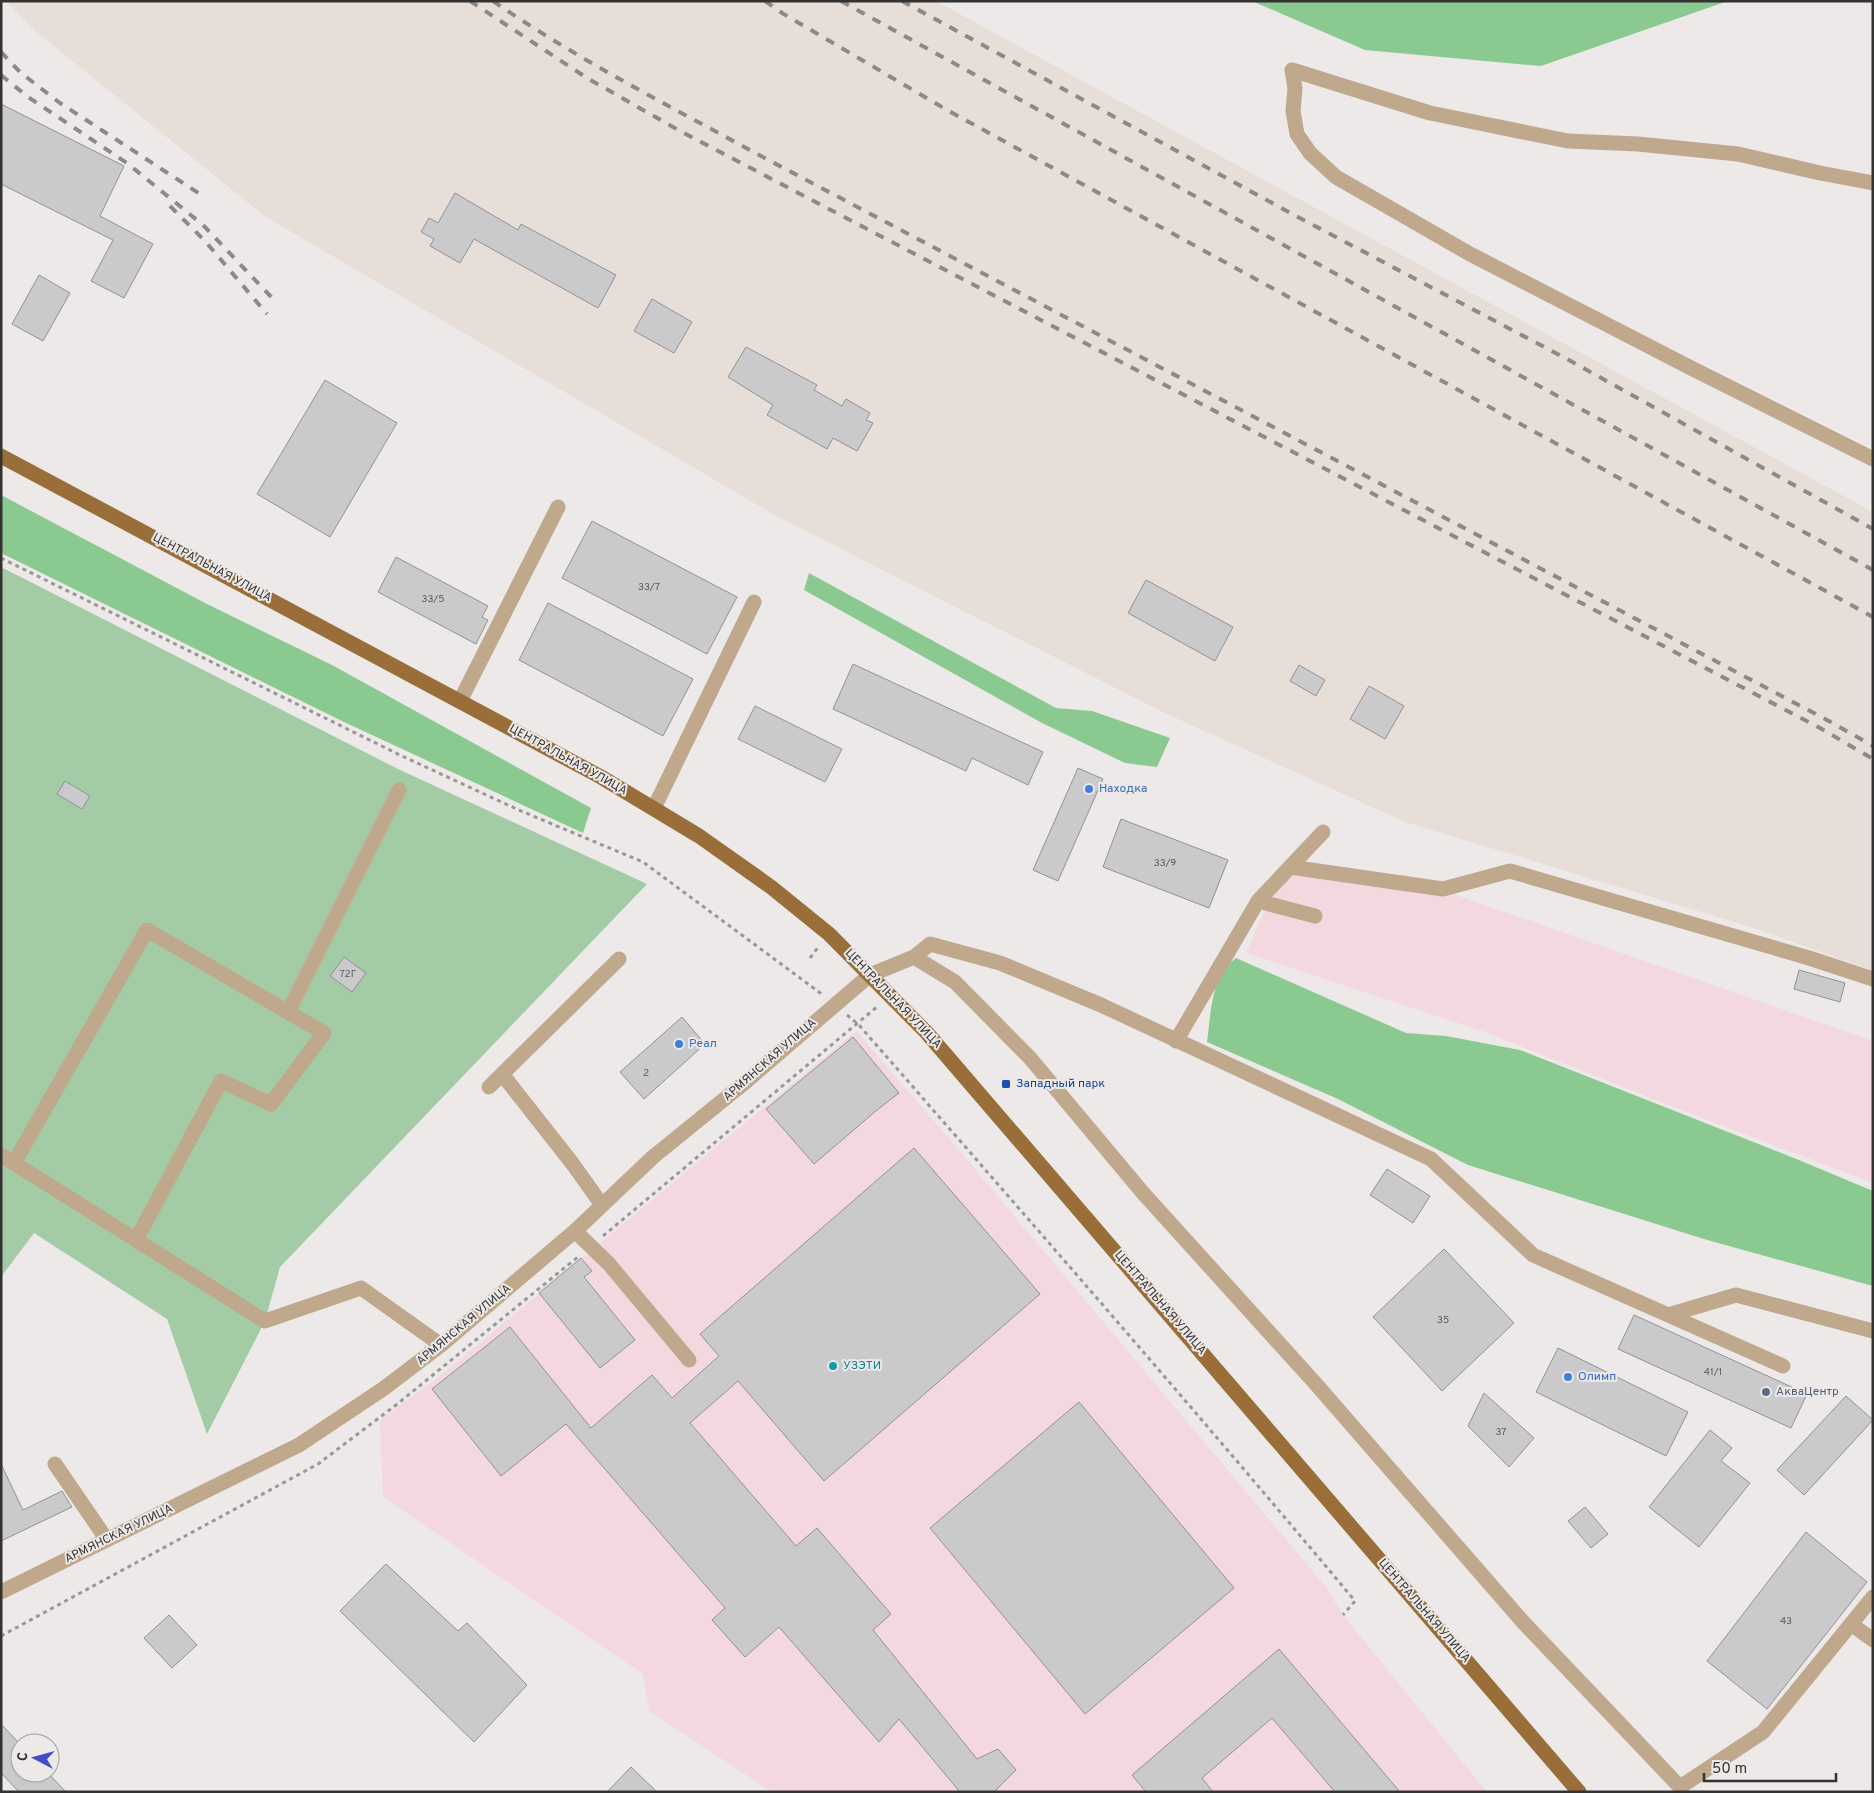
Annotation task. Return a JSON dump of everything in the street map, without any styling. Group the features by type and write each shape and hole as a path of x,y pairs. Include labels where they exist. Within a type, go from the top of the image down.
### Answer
{"main road":[{"name":"ЦЕНТРАЛЬНАЯ УЛИЦА","path":"1,456 601,776 700,836 771,888 829,934 927,1033 1579,1792"}],"street":[{"path":"1873,183 1738,154 1638,144 1568,141 1430,113 1292,70 1295,88 1294,111 1297,134 1310,153 1336,177 1470,254 1710,378 1873,459"},
{"path":"460,701 558,507"},
{"path":"654,808 754,602"},
{"path":"288,1012 400,790"},
{"path":"1323,832 1258,901 1176,1041 1431,1159 1533,1255 1783,1366"},
{"path":"1290,867 1443,889 1510,871 1809,958 1873,979"},
{"path":"1258,901 1315,916"},
{"path":"14,1163 147,930 324,1033 271,1104 221,1081 136,1240"},
{"name":"АРМЯНСКАЯ УЛИЦА","path":"1,1592 299,1445 383,1389 441,1345 575,1230 653,1157 743,1084 870,975 914,957 930,944 1000,964 1101,1005 1176,1041"},
{"path":"914,957 955,982 1030,1058 1143,1192 1315,1383 1523,1622 1680,1787 1763,1732 1873,1598"},
{"path":"489,1087 619,959"},
{"path":"502,1074 572,1163 602,1205"},
{"path":"1,1155 265,1321 361,1288 441,1345"},
{"path":"575,1230 609,1264 689,1360"},
{"path":"1668,1315 1736,1295 1873,1332"},
{"path":"55,1464 106,1540"},
{"path":"1851,1624 1873,1640"}],"path":[{"path":"1,558 411,760 521,811 643,862 818,990 858,1024 1228,1448 1355,1600 1343,1614"}],"shaded area":[{"path":"5,1 936,1 1873,512 1873,971 1760,930 1405,822 1167,714 778,517 266,217 35,31"},
{"path":"1282,872 1453,894 1873,1041 1873,1183 1653,1099 1485,1032 1246,953"},
{"path":"856,1031 943,1131 1326,1587 1343,1615 1487,1792 772,1792 649,1711 643,1674 383,1497 380,1420 435,1380"}],"green space":[{"path":"1252,1 1728,1 1541,66 1365,50"},
{"path":"1,495 207,604 332,665 591,808 583,833 344,722 1,553"},
{"path":"1,567 398,769 647,884 280,1267 265,1321 207,1434 167,1319 34,1233 1,1277"},
{"path":"809,573 1056,708 1092,711 1170,738 1157,767 1125,763 1042,723 804,590"},
{"path":"1236,958 1406,1033 1446,1036 1520,1050 1873,1191 1873,1286 1704,1239 1468,1165 1338,1099 1207,1042 1215,988 1222,972"}],"building":[{"path":"1,104 124,166 100,216 153,244 124,298 91,281 113,240 1,184"},
{"path":"455,193 518,230 521,224 616,275 598,308 474,239 460,263 430,246 434,239 421,232 429,218 438,223"},
{"path":"39,275 70,293 43,341 12,324"},
{"path":"652,299 692,322 674,353 634,331"},
{"path":"746,347 817,385 814,390 842,406 846,399 870,413 866,420 873,423 857,451 833,438 827,449 767,415 773,405 728,377"},
{"path":"325,380 397,423 330,537 257,494"},
{"path":"592,521 737,597 707,654 562,578"},
{"path":"396,557 488,606 482,617 488,620 476,644 378,592"},
{"path":"1146,580 1233,627 1215,661 1128,613"},
{"path":"548,603 693,679 663,736 519,660"},
{"path":"853,664 1043,752 1028,785 972,758 966,771 833,709"},
{"path":"1299,665 1325,680 1316,696 1290,681"},
{"path":"1369,686 1404,706 1385,739 1350,719"},
{"path":"755,706 842,749 825,782 738,739"},
{"path":"1078,768 1103,779 1058,881 1033,870"},
{"path":"65,781 90,796 82,809 57,794"},
{"path":"1121,819 1228,860 1209,908 1103,867"},
{"path":"344,957 366,973 352,992 330,976"},
{"path":"1799,970 1845,983 1840,1002 1794,989"},
{"path":"682,1017 705,1044 644,1099 620,1072"},
{"path":"853,1037 899,1093 814,1164 766,1109"},
{"name":"УЗЭТИ","path":"914,1148 1040,1294 824,1481 738,1381 690,1423 796,1546 817,1528 891,1614 873,1630 977,1759 998,1749 1016,1770 994,1792 960,1792 899,1719 879,1742 779,1627 745,1657 712,1620 725,1608 566,1424 501,1476 432,1389 510,1327 591,1428 652,1375 672,1398 719,1356 700,1334"},
{"path":"1387,1169 1430,1196 1413,1223 1370,1195"},
{"path":"1444,1249 1514,1323 1442,1391 1373,1317"},
{"path":"581,1258 592,1271 584,1277 635,1340 600,1368 539,1293"},
{"path":"1634,1315 1807,1394 1791,1428 1618,1349"},
{"path":"1558,1348 1688,1412 1666,1456 1536,1392"},
{"path":"1484,1393 1534,1438 1509,1467 1468,1426"},
{"path":"1846,1396 1873,1420 1804,1495 1777,1470"},
{"path":"1079,1402 1234,1588 1085,1714 930,1528"},
{"path":"1710,1430 1732,1448 1721,1461 1750,1483 1699,1547 1649,1507"},
{"path":"1,1464 23,1510 62,1491 72,1507 1,1541"},
{"path":"1585,1507 1608,1534 1591,1548 1568,1521"},
{"path":"1806,1532 1867,1582 1767,1709 1707,1661"},
{"path":"386,1564 458,1631 467,1623 527,1685 474,1742 340,1611"},
{"path":"169,1615 197,1645 172,1668 144,1638"},
{"path":"1279,1649 1400,1792 1335,1792 1272,1718 1202,1778 1213,1792 1146,1792 1132,1775"},
{"path":"1,1724 10,1733 10,1782 1,1773"},
{"path":"631,1767 657,1792 607,1792"},
{"path":"10,1783 57,1783 66,1792 19,1792"}],"railway":[{"path":"470,1 587,78 680,131 1820,728 1873,759"},
{"path":"493,1 591,63 659,101 1873,746"},
{"path":"765,1 782,13 947,110 1873,617"},
{"path":"841,1 1873,570"},
{"path":"902,1 1296,216 1567,359 1873,529"},
{"path":"1,52 21,73 60,103 203,196"},
{"path":"1,75 28,97 127,163 203,225 276,302"},
{"path":"170,206 205,241 267,314"}],"place":[{"name":"Находка","path":"1089,789"},
{"name":"Реал","path":"679,1044"},
{"name":"Западный парк","path":"1006,1084"},
{"name":"УЗЭТИ","path":"833,1366"},
{"name":"Олимп","path":"1568,1377"},
{"name":"АкваЦентр","path":"1766,1392"}]}
